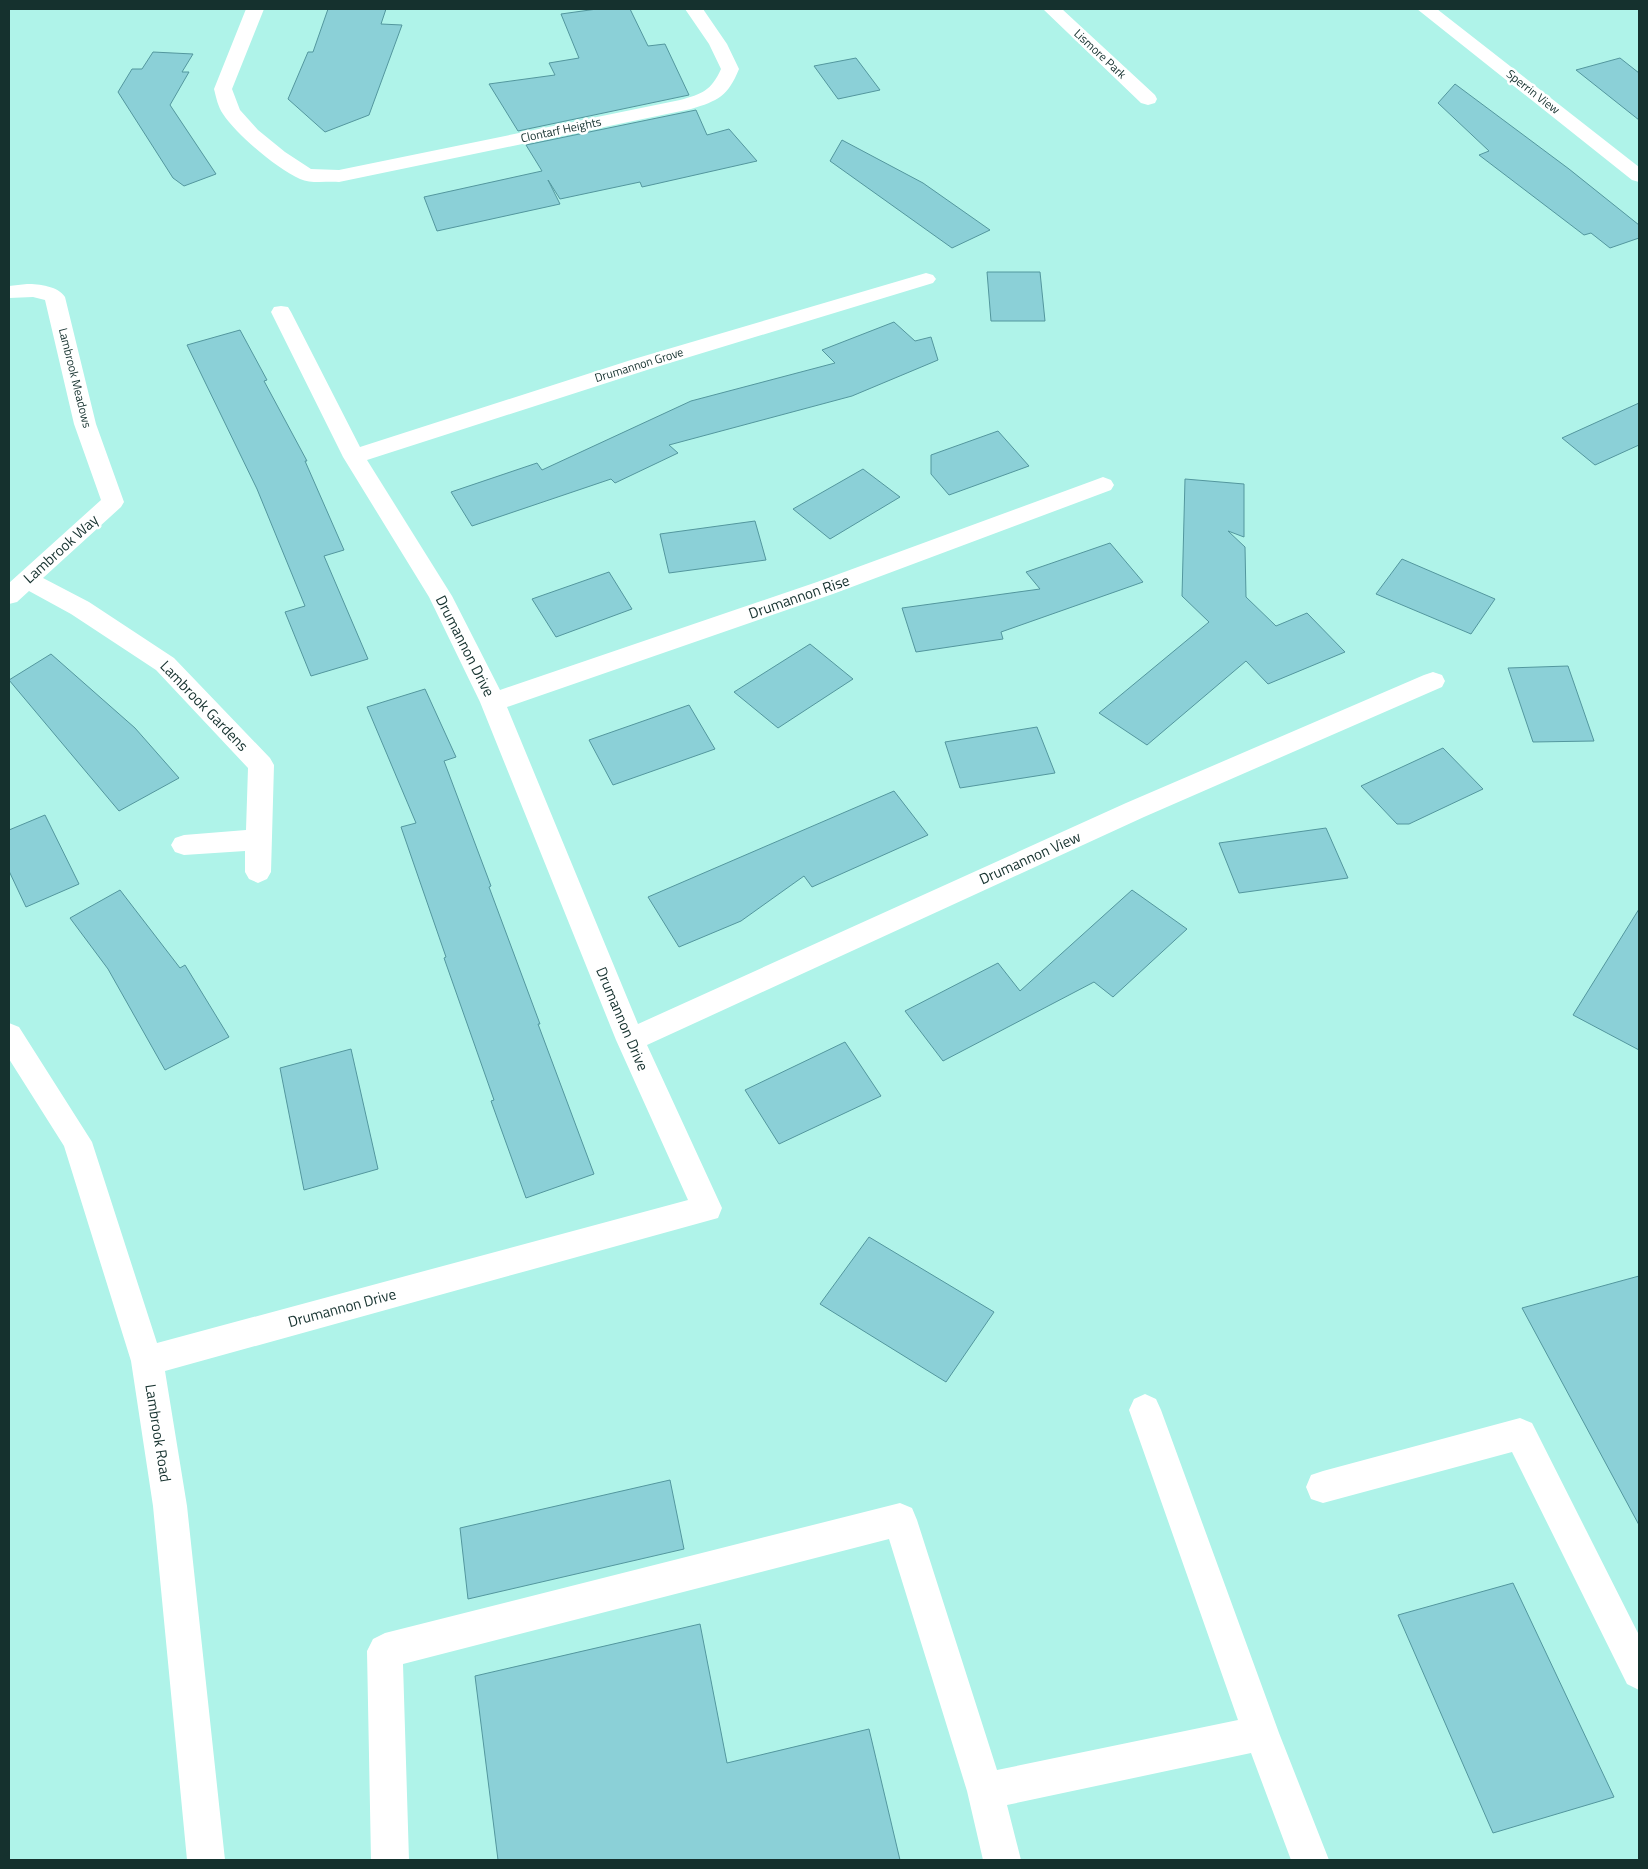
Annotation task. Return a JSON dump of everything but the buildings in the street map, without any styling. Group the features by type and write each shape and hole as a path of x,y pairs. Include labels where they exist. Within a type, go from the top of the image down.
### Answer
{"street":[{"name":"Clontarf Heights","path":"255,9 223,89 231,112 251,134 278,156 307,175 339,176 684,105 713,96 725,82 730,69 718,44 694,9"},
{"name":"Lismore Park","path":"1052,9 1148,99"},
{"name":"Sperrin View","path":"1426,9 1639,176"},
{"name":"Drumannon Grove","path":"354,457 642,364 926,279"},
{"name":"Lambrook Meadows","path":"9,292 22,290 42,291 55,297 85,424 113,502"},
{"name":"Drumannon Drive","path":"147,1360 707,1208 630,1040 493,702 440,596 354,457 281,312"},
{"name":"Drumannon Rise","path":"493,702 825,588 1103,485"},
{"name":"Lambrook Way","path":"9,596 113,502"},
{"name":"Lambrook Gardens","path":"28,580 80,608 165,664 261,765 258,872"},
{"name":"Drumannon View","path":"630,1040 1135,810 1433,681"},
{"path":"184,845 258,840"},
{"name":"Lambrook Road","path":"9,1035 77,1142 147,1360 170,1506 206,1860"},
{"path":"1145,1410 1261,1733 1310,1860"},
{"path":"1323,1487 1520,1434 1639,1672"},
{"path":"390,1860 385,1651 900,1520 985,1791 1002,1860"},
{"path":"985,1791 1261,1733"}]}
